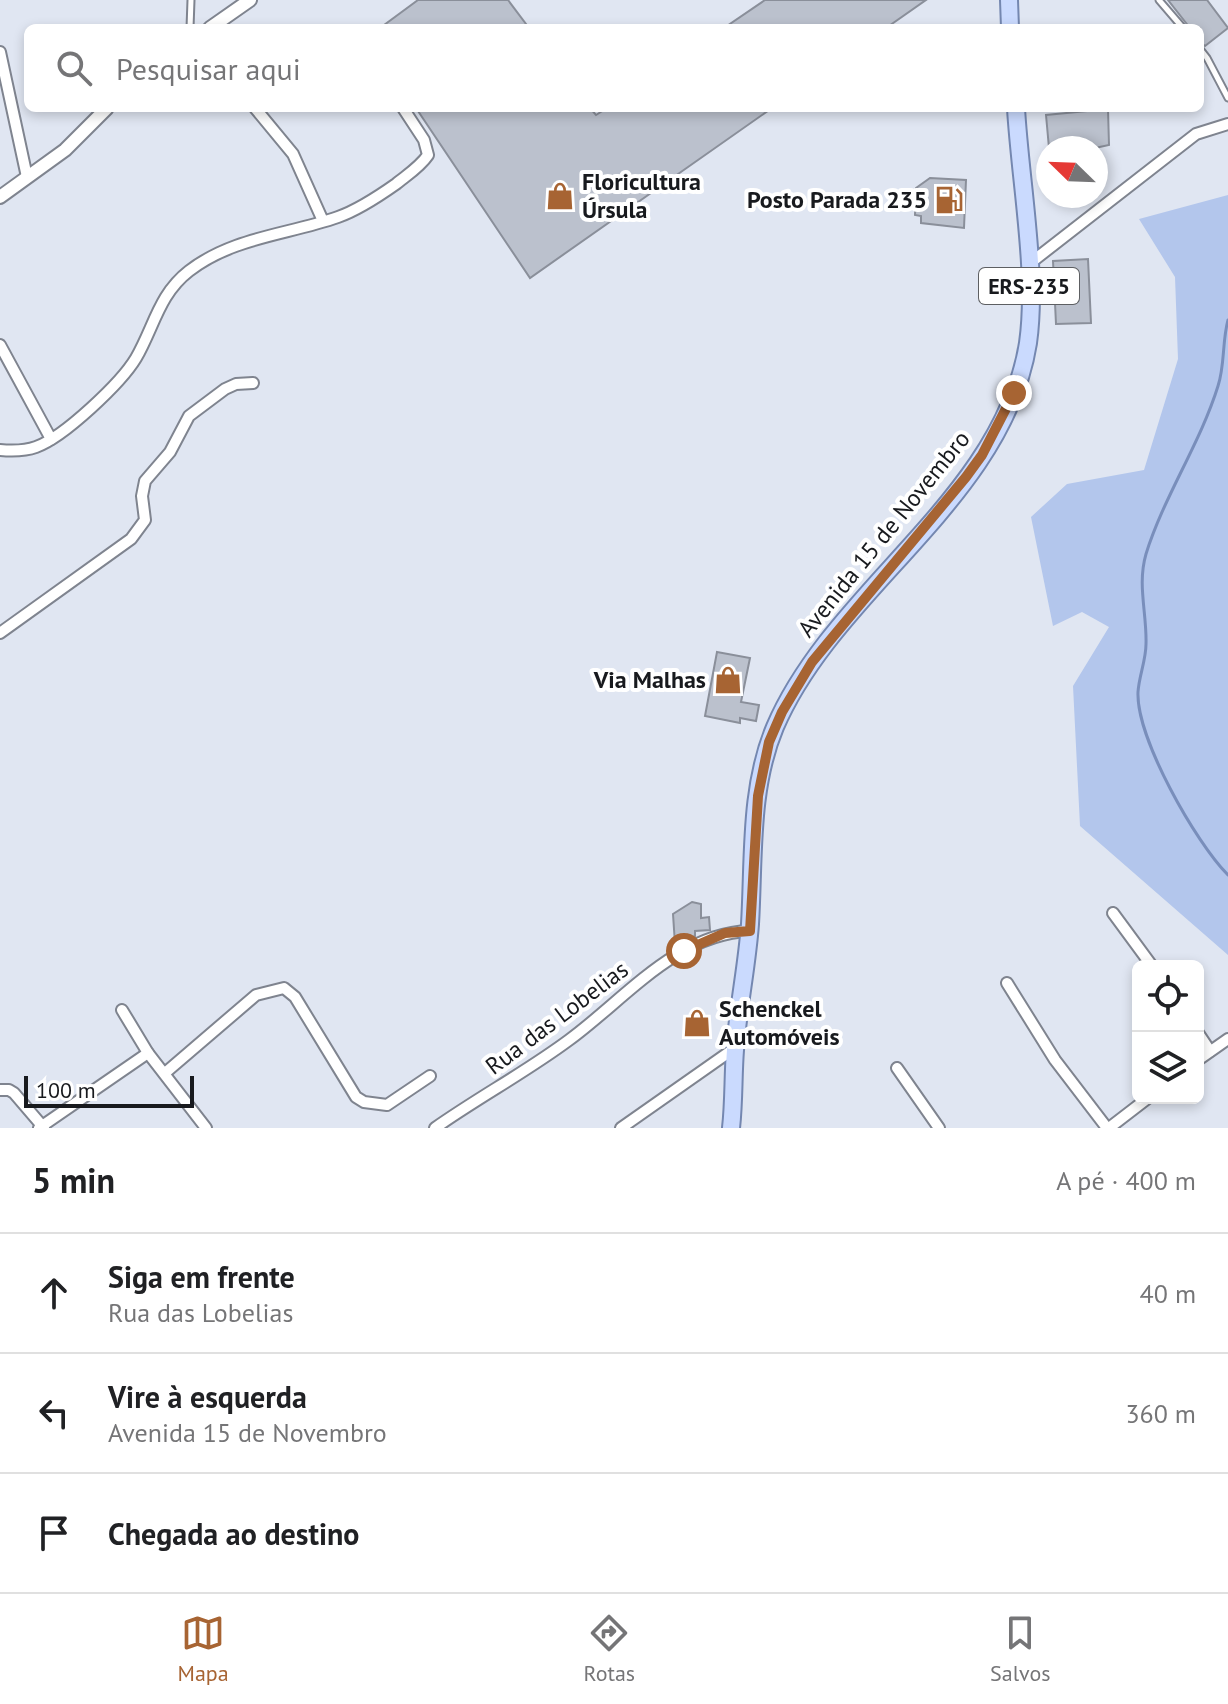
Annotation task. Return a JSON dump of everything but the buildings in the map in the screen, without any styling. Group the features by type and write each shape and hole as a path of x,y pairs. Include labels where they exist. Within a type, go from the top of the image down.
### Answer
{"main road":[{"path":"1009,0 1010,24"},
{"name":"Avenida 15 de Novembro","path":"731,1128 735,1048 750,931 754,828 767,751 782,712 797,685 844,623 982,455 1014,393 1028,341 1029,264 1016,112"}],"street":[{"path":"216,24 250,0"},
{"path":"0,52 27,177"},
{"path":"0,197 65,150 103,112"},
{"path":"258,112 293,154 323,221"},
{"path":"0,450 27,449 51,439 84,413 128,370 164,297 207,258 247,241 347,213 391,187 423,162 428,150 405,112"},
{"path":"1029,264 1196,134 1228,124"},
{"path":"0,345 51,439"},
{"path":"0,633 131,539 145,520 142,496 145,481 170,452 189,416 225,389 236,384 253,383"},
{"path":"1113,913 1148,960"},
{"name":"Rua das Lobelias","path":"435,1128 566,1042 618,997 684,951 725,933 750,931"},
{"path":"1007,983 1055,1060 1108,1128 1140,1104"},
{"path":"165,1073 252,997 274,989 290,991 359,1100 387,1105 430,1076"},
{"path":"122,1010 148,1053 206,1128"},
{"path":"1204,1056 1228,1039"},
{"path":"1204,1042 1210,1051"},
{"path":"621,1128 735,1048"},
{"path":"0,1090 14,1093 42,1127 148,1053"},
{"path":"897,1068 939,1128"}],"lane":[{"path":"190,24 191,0"},
{"path":"1159,0 1180,24"},
{"path":"1204,56 1228,98"}],"shaded area":[{"path":"1228,195 1228,955 1080,826 1073,686 1109,627 1082,612 1053,626 1031,517 1067,484 1144,470 1178,359 1175,277 1139,219"}],"waterway":[{"path":"1228,320 1220,378 1210,407 1162,511 1143,565 1146,650 1138,692 1147,736 1170,789 1200,839 1228,875"}],"place":[{"name":"Floricultura Úrsula","path":"560,196"},
{"name":"Posto Parada 235","path":"949,200"},
{"name":"Via Malhas","path":"728,680"},
{"name":"Schenckel Automóveis","path":"697,1023"}],"route":[{"path":"684,951 711,937 750,931 758,796 764,759 782,712 812,662 966,477 982,455 1014,393"}]}
